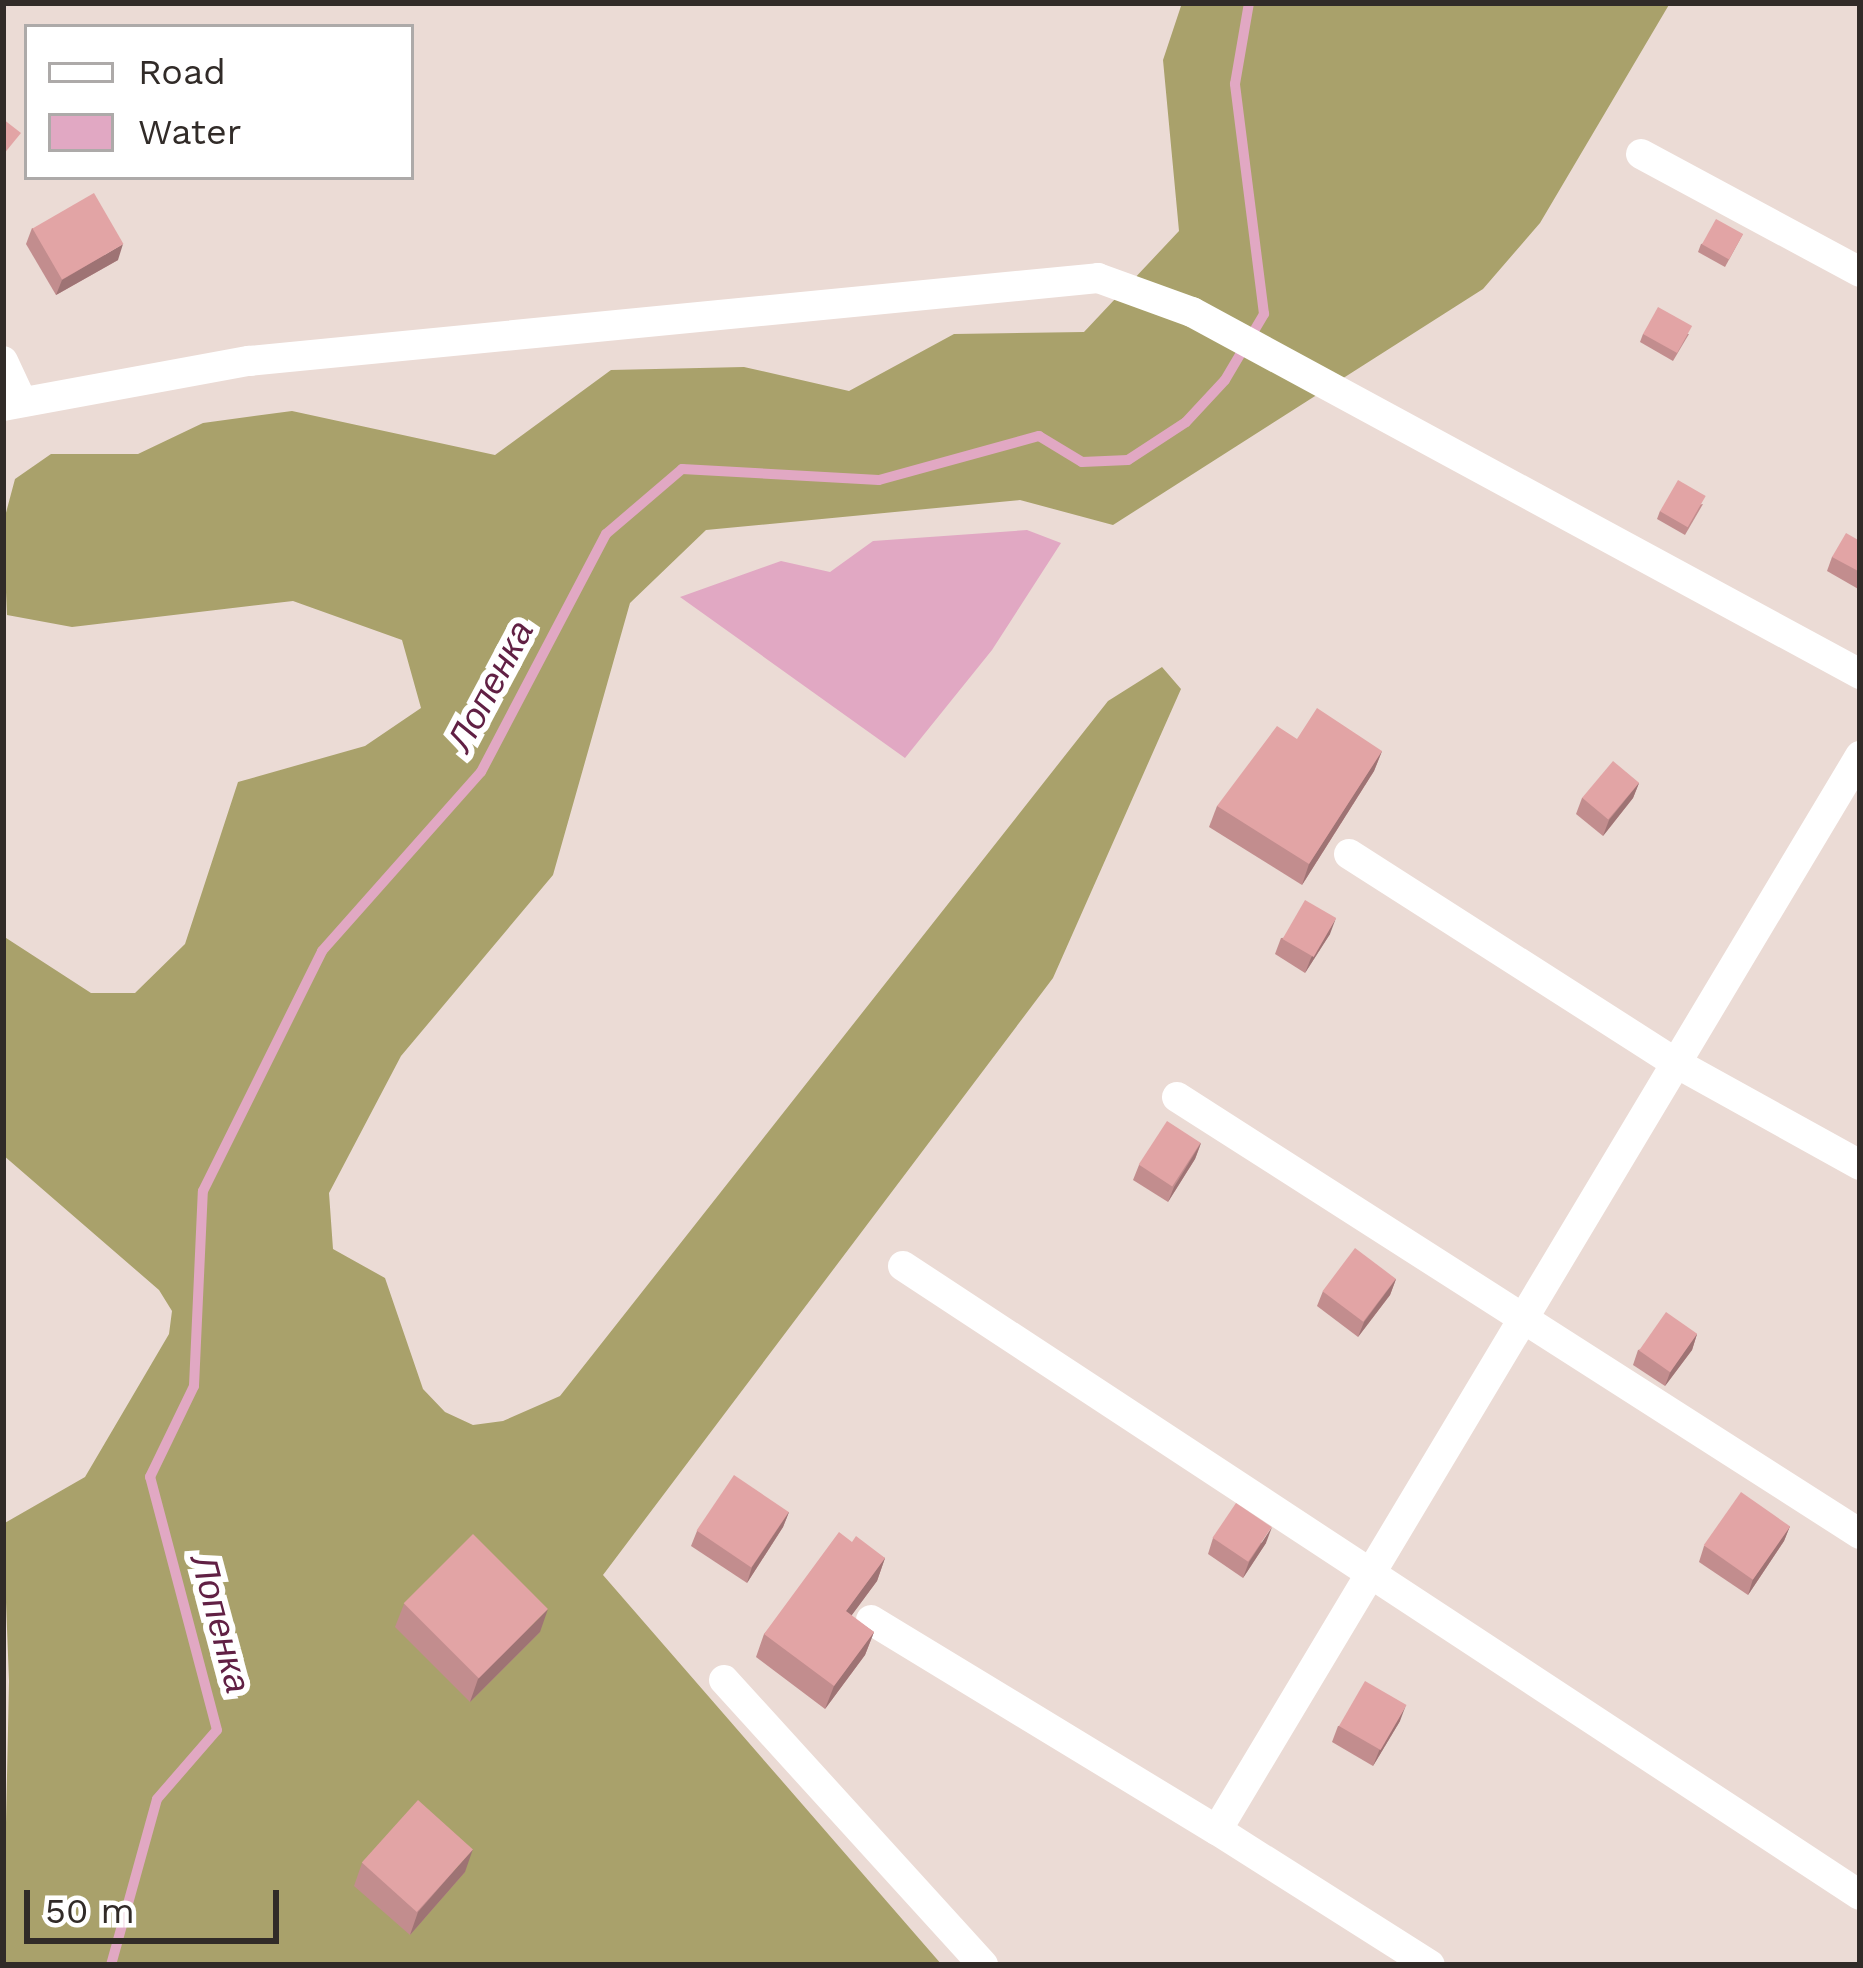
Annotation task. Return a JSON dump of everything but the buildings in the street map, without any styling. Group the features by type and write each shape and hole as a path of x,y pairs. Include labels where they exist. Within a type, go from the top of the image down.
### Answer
{"street":[{"path":"1641,154 1860,272"},
{"path":"3,361 12,401 249,361 1098,278 1192,312 1860,674"},
{"path":"1217,1830 1860,756"},
{"path":"1349,854 1676,1063 1860,1166"},
{"path":"1177,1097 1860,1534"},
{"path":"903,1266 1860,1895"},
{"path":"872,1620 1430,1965"},
{"path":"724,1680 983,1965"}],"shaded area":[{"path":"1182,3 1670,3 1540,223 1483,289 1113,525 1020,500 706,530 630,603 553,875 401,1056 329,1193 333,1249 385,1278 423,1389 445,1412 473,1425 503,1421 560,1396 1108,701 1162,667 1181,689 1053,978 603,1575 942,1965 3,1965 9,1681 3,1524 85,1477 169,1334 172,1311 159,1290 3,1155 3,936 91,993 135,993 185,944 238,782 365,746 421,708 402,640 293,601 72,627 7,615 3,524 15,479 51,454 138,454 203,423 292,411 495,455 611,370 744,367 849,391 954,334 1084,332 1179,231 1163,60"}],"water":[{"path":"1027,530 1061,543 992,650 905,758 680,597 781,561 830,572 873,541"}],"waterway":[{"name":"Лопенка","path":"111,1965 157,1799 217,1730 150,1477 194,1386 203,1191 322,951 481,772 606,534 682,469 879,480 1039,436 1082,462 1128,460 1186,422 1225,380 1264,314 1235,84 1249,3"}]}
